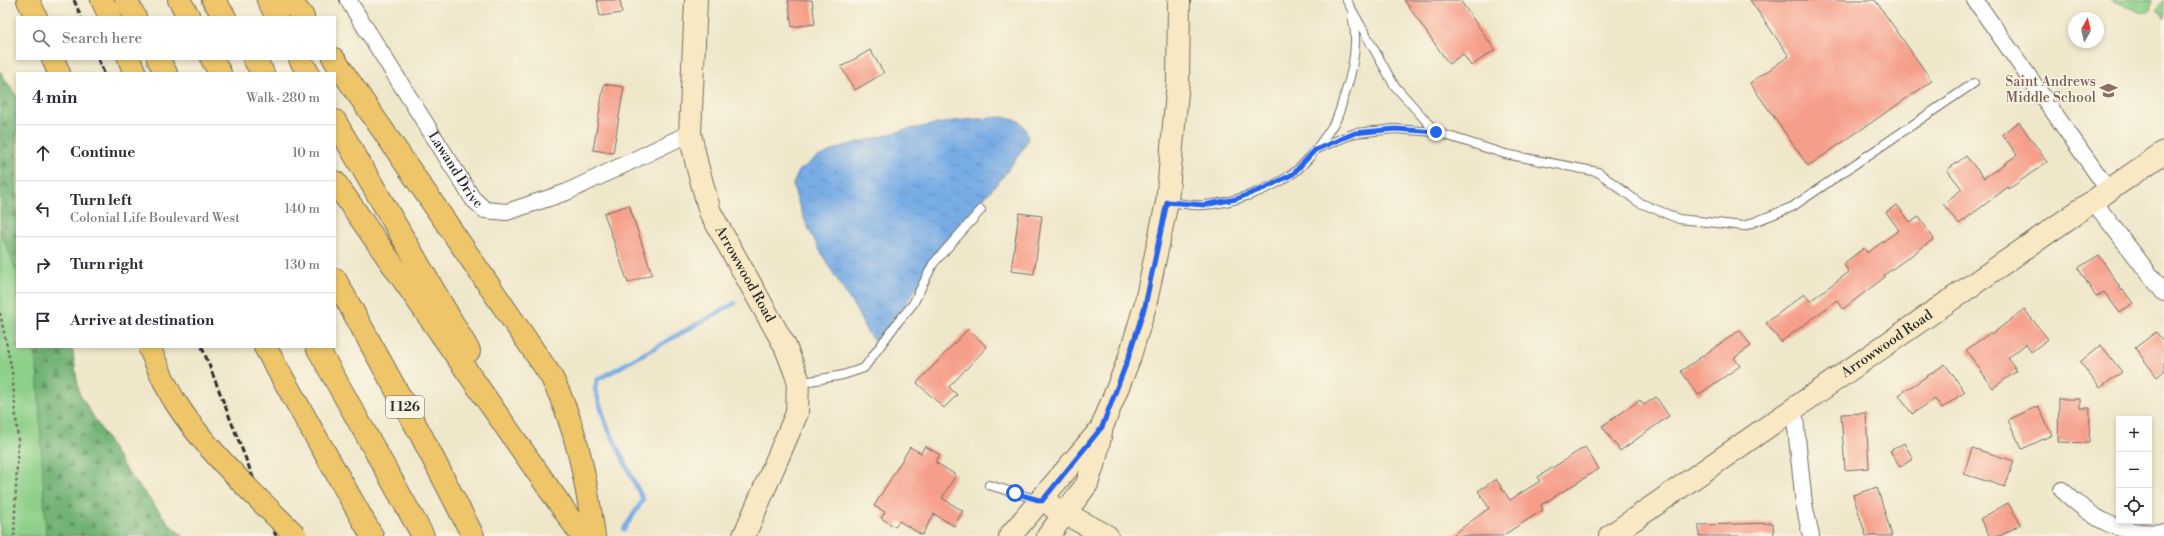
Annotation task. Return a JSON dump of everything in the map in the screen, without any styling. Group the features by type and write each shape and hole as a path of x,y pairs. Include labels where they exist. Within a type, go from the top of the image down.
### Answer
{"highway":[{"path":"28,0 36,16"},
{"path":"102,0 110,16"},
{"path":"126,0 134,16"},
{"path":"179,0 188,16"},
{"path":"213,0 224,16"},
{"path":"268,0 276,16"},
{"path":"290,0 302,16"},
{"path":"53,60 58,72"},
{"path":"129,60 135,72"},
{"path":"159,60 165,72"},
{"path":"213,60 219,72"},
{"path":"255,60 262,72"},
{"path":"301,60 307,72"},
{"path":"335,60 551,376 572,422 581,455 584,534"},
{"path":"336,123 546,485"},
{"path":"336,183 546,485 584,534"},
{"name":"I 126","path":"336,281 421,435 472,536"},
{"path":"149,348 173,398 187,419 231,470 296,536"},
{"path":"266,348 372,536"},
{"path":"318,348 423,536"}],"street":[{"name":"Lawand Drive","path":"348,0 473,199 485,210 507,212 567,192 690,133"},
{"name":"Arrowwood Road","path":"696,0 690,133 697,165 710,212 785,346 798,383 797,413 744,536"},
{"path":"1048,536 1087,484 1096,456 1102,427 1128,359 1145,306 1167,202 1178,81 1179,0"},
{"path":"1975,0 2164,293"},
{"name":"Arrowwood Road","path":"1610,536 2164,152"},
{"path":"1794,408 1804,504 1811,536"},
{"path":"1010,536 1042,501 1102,427"},
{"path":"2062,490 2082,509 2109,526 2137,533 2164,532"},
{"path":"1042,501 1107,536"}],"lane":[{"path":"1167,202 1204,205 1236,199 1265,188 1293,174 1315,150 1336,119 1348,84 1354,54 1354,26 1347,0"},
{"path":"1347,0 1394,84 1436,132"},
{"path":"1315,150 1355,133 1395,129 1436,132 1504,154 1598,172 1638,202 1679,219 1744,226 1792,207 1974,83"},
{"path":"798,383 843,375 864,368 913,304 934,264 981,210"},
{"path":"989,485 1042,501"}],"path":[{"path":"0,313 12,371 18,440 14,536"}],"green space":[{"path":"2111,0 2154,0 2151,9 2143,13"},
{"path":"2164,0 2164,18 2157,10"},
{"path":"0,71 16,95 16,348 72,348 79,393 124,467 171,526 183,536 0,536"},
{"path":"0,230 16,270 16,348 33,348 37,368 46,536 0,536"}],"water":[{"path":"1002,117 1019,121 1025,128 1028,139 1021,152 1002,178 963,221 882,338 876,342 866,331 855,308 828,264 803,216 793,184 799,171 816,158 841,147 905,130 953,121"}],"building":[{"path":"597,0 620,0 622,13 600,16"},
{"path":"788,0 812,0 815,24 792,27"},
{"path":"1404,0 1460,0 1495,50 1471,66 1463,54 1449,64"},
{"path":"1750,0 1875,0 1932,81 1808,166 1750,83 1789,56"},
{"path":"870,50 884,73 855,90 841,67"},
{"path":"604,84 624,87 613,153 593,150"},
{"path":"2019,122 2047,162 2009,189 2008,187 1959,224 1943,204 1962,189 1947,170 1966,156 1984,178 2017,155 2002,134"},
{"path":"629,205 652,274 628,283 604,213"},
{"path":"1897,205 1910,222 1919,217 1934,239 1884,275 1885,277 1843,309 1837,300 1781,342 1766,323 1804,294 1810,301 1849,272 1843,264 1864,248 1867,253 1899,230 1886,212"},
{"path":"1019,213 1042,216 1034,274 1011,271"},
{"path":"2099,255 2122,291 2123,290 2133,303 2120,313 2104,292 2096,297 2078,268"},
{"path":"2024,309 2048,339 2031,352 2026,344 2008,358 2017,371 1993,388 1966,350 1990,333 1991,335"},
{"path":"968,329 987,347 949,387 957,395 944,408 917,383"},
{"path":"1740,330 1751,346 1734,358 1740,366 1698,395 1681,371"},
{"path":"2156,332 2164,342 2164,371 2157,377 2135,348"},
{"path":"2101,345 2122,372 2100,388 2080,362"},
{"path":"1945,364 1965,392 1942,408 1935,399 1912,414 1899,395"},
{"path":"1656,397 1669,416 1620,451 1602,426 1640,400 1644,405"},
{"path":"2059,399 2080,399 2080,408 2090,408 2089,443 2058,442"},
{"path":"2038,406 2052,435 2022,449 2008,420"},
{"path":"1866,413 1869,468 1845,470 1841,414"},
{"path":"1904,443 1913,459 1900,467 1890,451"},
{"path":"925,446 940,455 935,462 956,475 942,498 963,511 954,526 934,514 922,535 899,521 895,527 881,518 885,512 874,506 910,447 921,453"},
{"path":"1585,447 1599,469 1541,505 1543,510 1502,536 1451,536 1489,508 1478,491 1496,479 1510,500 1540,481 1538,477"},
{"path":"1972,448 2014,461 2005,487 1964,474"},
{"path":"1877,487 1892,536 1866,536 1853,495"},
{"path":"2008,503 2021,524 2000,536 1990,536 1980,519"},
{"path":"1773,523 1774,536 1699,536 1699,525"}],"waterway":[{"path":"624,529 643,500 606,424 595,389 597,380 735,303"}],"railway":[{"path":"74,0 81,16"},
{"path":"98,60 104,72"},
{"path":"202,348 276,536"}],"place":[{"name":"Saint Andrews Middle School","path":"2109,90"}],"route":[{"path":"1015,493 1042,501 1102,427 1128,359 1145,306 1167,202 1204,205 1236,199 1265,188 1293,174 1315,150 1355,133 1395,129 1436,132"}]}
